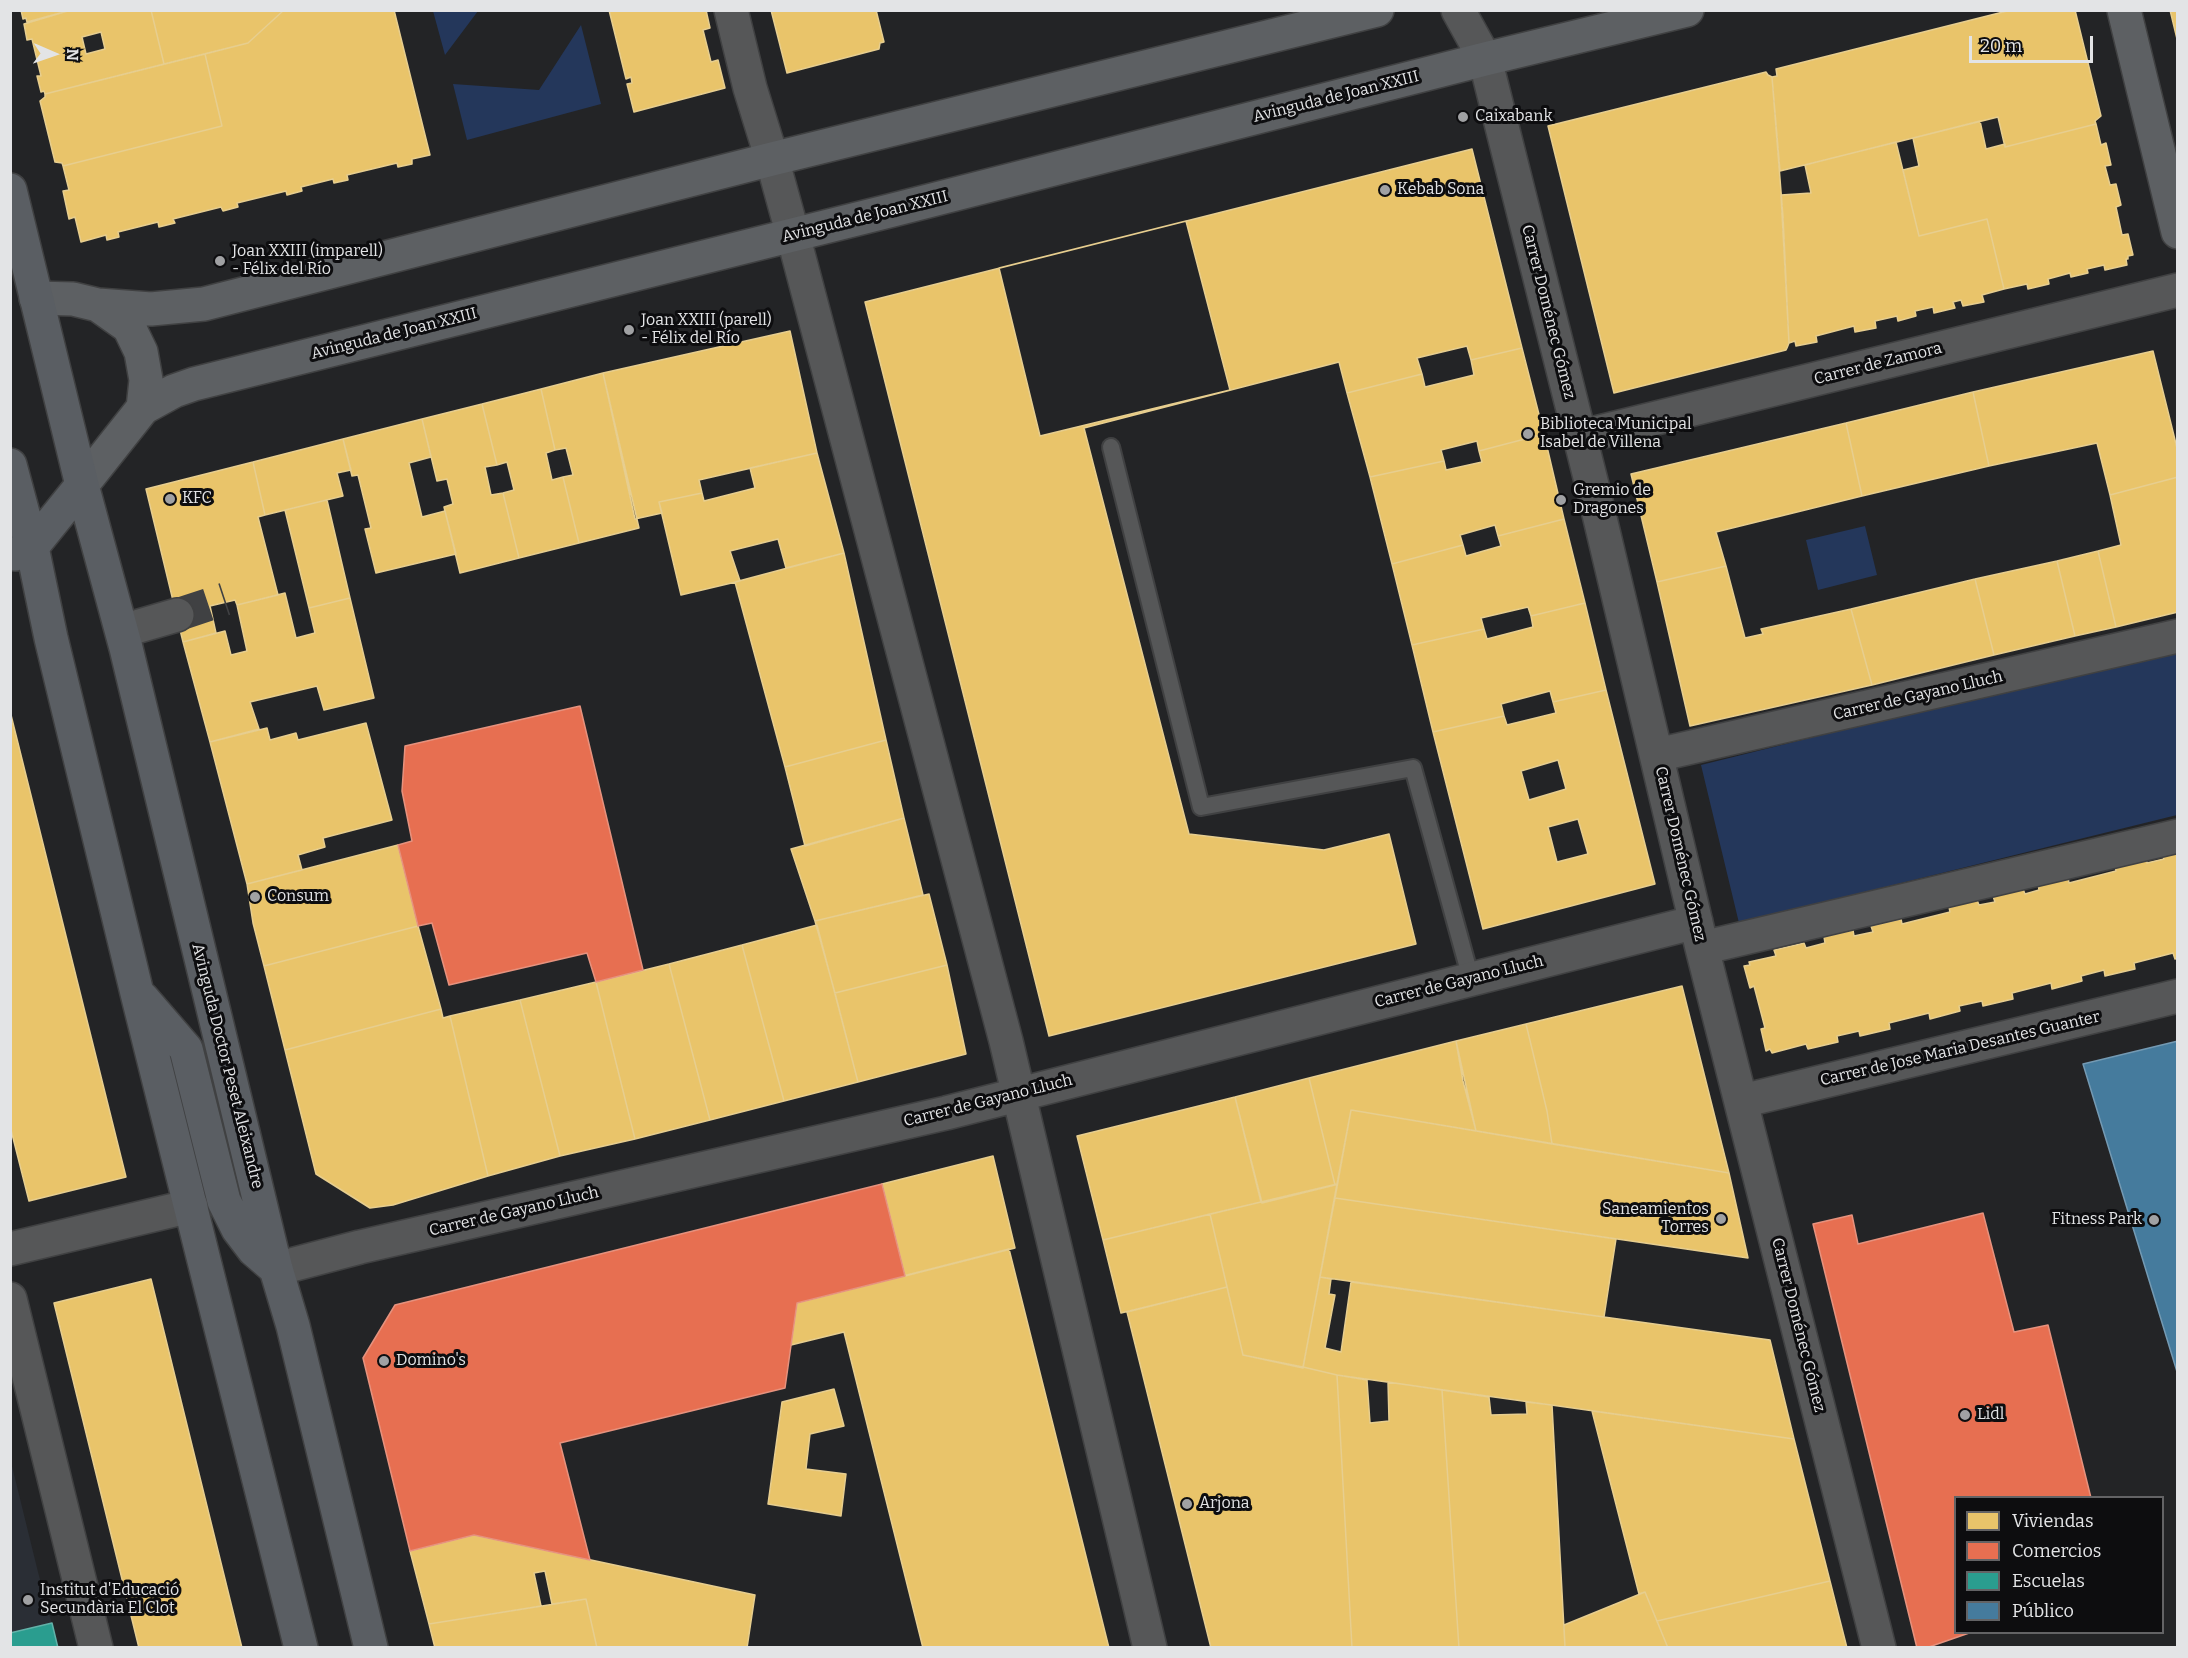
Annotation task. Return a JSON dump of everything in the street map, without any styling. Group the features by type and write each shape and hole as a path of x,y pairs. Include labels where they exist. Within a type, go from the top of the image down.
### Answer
{"main road":[{"path":"23,300 73,299 98,305 152,309 204,304 772,159 1377,10"},
{"name":"Avinguda de Joan XXIII","path":"82,485 142,408 174,391 194,384 1687,10"},
{"path":"2124,10 2178,232"},
{"name":"Avinguda Doctor Peset Aleixandre","path":"10,190 23,300 82,485 122,631 276,1269 293,1326 372,1647"},
{"path":"98,305 129,327 141,352 146,380 142,408"},
{"path":"10,465 21,552 59,674 301,1647"},
{"path":"21,552 82,485"},
{"path":"137,993 186,1049 224,1201 238,1229 276,1269"}],"street":[{"path":"731,10 750,88 793,235 1019,1094 1150,1647"},
{"name":"Carrer Doménec Gómez","path":"1458,10 1485,59 1594,493 1699,935 1879,1647"},
{"name":"Carrer de Zamora","path":"1579,437 2178,290"},
{"path":"122,631 177,615"},
{"name":"Carrer de Gayano Lluch","path":"1658,755 2178,636"},
{"name":"Carrer de Gayano Lluch","path":"276,1269 360,1247 946,1113 1471,979 1699,935 2178,836"},
{"name":"Carrer de Jose Maria Desantes Guanter","path":"1742,1101 2178,996"},
{"path":"10,1249 191,1206"},
{"path":"10,1299 96,1647"}],"lane":[{"path":"1111,447 1201,807 1413,768 1471,979"}],"shaded area":[{"path":"433,11 478,11 445,55"},
{"path":"581,25 601,104 467,140 453,84 539,90"},
{"path":"1865,526 1877,575 1818,590 1806,540"},
{"path":"2177,647 2177,815 1739,923 1701,765"},
{"name":"Institut d'Educació Secundària El Clot","path":"10,1458 38,1572 58,1647 11,1647"}],"building: Viviendas":[{"path":"21,10 71,10 27,22 26,18 23,19"},
{"path":"71,10 151,10 164,64 45,94 44,91 41,92 37,76 41,76 32,39 27,40 24,24","holes":["101,32 105,49 86,54 82,37"]},
{"path":"151,10 284,10 248,43 164,64"},
{"path":"284,10 394,10 430,155 412,159 412,164 398,167 397,163 347,175 348,180 334,183 333,179 301,187 302,191 287,195 286,191 237,203 238,207 223,211 221,207 173,219 175,223 159,227 158,222 118,232 119,237 107,240 106,235 81,242 75,217 69,219 63,191 69,190 63,166 222,126 205,54 248,43"},
{"path":"609,10 706,10 710,28 703,30 711,62 718,60 725,88 634,112 627,84 632,83 631,77 626,79"},
{"path":"771,10 876,10 884,42 880,43 879,49 787,73"},
{"path":"2011,10 2075,10 2101,116 2095,121 2096,124 2005,147 1998,117 1780,171 1772,77 1777,76 1776,69"},
{"path":"2170,10 2178,10 2178,43"},
{"path":"205,54 222,126 63,166 62,163 55,162 40,101 45,94"},
{"path":"1766,72 1772,77 1783,217 1789,343 1787,348 1614,393 1548,126"},
{"path":"1980,121 1986,149 2005,144 2005,147 2096,124 2101,145 2106,143 2111,165 2105,166 2110,185 2116,184 2121,205 2116,207 2122,235 2128,234 2133,255 2126,259 2127,265 2105,270 2104,265 2087,269 2088,273 2071,277 2070,273 2048,279 2049,284 2028,289 2027,284 2004,289 1987,219 1919,236 1903,170 1919,166 1913,138"},
{"path":"1896,142 1919,236 1987,219 2004,289 1982,295 1984,302 1963,306 1961,300 1953,302 1955,308 1934,313 1933,307 1915,311 1916,316 1898,321 1897,316 1875,321 1876,328 1855,332 1854,326 1816,336 1817,342 1796,346 1795,341 1789,343 1781,195 1811,193 1805,165"},
{"path":"1472,149 1522,348 1471,360 1467,346 1417,358 1422,374 1347,393 1339,362 1084,428 1189,834 1324,850 1389,834 1416,944 1049,1036 865,302"},
{"path":"1186,221 1230,390 1040,436 999,268"},
{"path":"790,331 817,453 699,480 702,493 659,502 662,513 635,519 603,373"},
{"path":"1522,348 1544,434 1479,451 1477,441 1441,450 1444,461 1370,477 1347,393 1422,374 1425,387 1474,375 1471,360"},
{"path":"2153,351 2178,452 2178,477 2110,495 2097,443 1989,466 1973,392"},
{"path":"603,373 639,528 579,543 563,477 573,475 566,448 555,450 541,389"},
{"path":"541,389 555,450 546,453 552,480 563,477 579,543 519,558 503,493 514,490 507,462 497,465 482,404"},
{"path":"1973,392 1989,466 1862,496 1846,423"},
{"path":"482,404 497,465 485,467 491,495 503,493 519,558 460,573 444,507 453,504 447,479 437,481 422,419"},
{"path":"422,419 431,457 409,463 422,517 445,511 456,554 376,573 365,529 371,528 358,475 352,476 343,439"},
{"path":"1846,423 1862,496 1716,532 1726,566 1657,582 1631,474"},
{"path":"1544,434 1564,519 1498,536 1495,525 1460,535 1463,545 1392,564 1370,477 1444,461 1446,470 1482,462 1479,451"},
{"path":"343,439 351,470 337,473 343,496 265,515 253,462"},
{"path":"817,453 844,553 786,568 778,539 730,551 740,581 681,595 659,502 702,493 704,501 755,488 750,468"},
{"path":"253,462 265,515 258,517 278,595 237,605 235,600 210,606 216,633 183,642 146,489"},
{"path":"2178,477 2178,612 2116,627 2098,551 2121,545 2110,495"},
{"path":"327,500 350,598 309,608 285,510"},
{"path":"1564,519 1585,603 1531,616 1528,607 1481,618 1484,629 1412,645 1392,564 1463,545 1466,556 1501,546 1498,536"},
{"path":"2098,551 2116,627 2075,636 2057,561"},
{"path":"844,553 886,740 785,767 735,582"},
{"path":"2057,561 2075,636 1994,655 1975,579"},
{"path":"1726,566 1745,638 1763,634 1761,629 1851,609 1872,685 1690,726 1657,582"},
{"path":"1975,579 1994,655 1872,685 1851,609"},
{"path":"285,593 296,638 315,633 309,608 350,598 374,698 324,710 317,686 250,702 259,729 210,742 183,642 225,631 231,655 247,651 237,605"},
{"path":"1585,603 1606,690 1553,702 1550,691 1501,704 1504,716 1433,732 1412,645 1484,629 1487,639 1533,627 1531,616"},
{"path":"1606,690 1655,884 1483,929 1433,732 1504,716 1507,725 1556,713 1553,702","holes":["1558,760 1566,789 1529,800 1521,771","1578,819 1588,854 1557,862 1548,827"]},
{"path":"10,711 126,1177 29,1201 10,1126"},
{"path":"366,723 392,820 323,838 325,847 298,855 302,870 247,884 210,742 267,728 270,740 296,733 298,740"},
{"path":"886,740 904,818 805,846 785,767"},
{"path":"904,818 923,895 815,921 791,849"},
{"path":"398,845 418,926 264,966 253,923 247,884"},
{"path":"2178,850 2178,958 2175,959 2173,953 2134,963 2135,969 2105,976 2104,970 2081,976 2082,981 2052,989 2051,983 2012,993 2013,999 1983,1006 1982,1001 1959,1006 1960,1011 1930,1019 1929,1013 1889,1023 1890,1029 1860,1036 1859,1031 1837,1036 1838,1042 1808,1049 1806,1044 1772,1053 1770,1049 1766,1051 1761,1029 1765,1028 1754,986 1750,988 1744,966 1750,965 1749,962 1776,956 1774,950 1804,943 1806,948 1825,943 1824,937 1853,930 1854,936 1873,932 1871,926 1901,919 1902,924 1950,912 1949,907 1977,900 1979,905 1995,902 1993,896 2023,889 2025,894 2039,890 2038,884 2068,877 2069,883 2116,871 2115,866 2146,858 2147,863 2164,859 2162,854"},
{"path":"929,894 947,965 835,993 815,921"},
{"path":"817,925 858,1082 784,1101 742,945"},
{"path":"418,926 441,1009 285,1050 264,966"},
{"path":"742,945 784,1101 710,1120 669,964"},
{"path":"669,964 710,1120 635,1139 596,982"},
{"path":"947,965 966,1054 858,1082 835,993"},
{"path":"596,982 635,1139 560,1156 520,1000"},
{"path":"1682,986 1729,1173 1552,1144 1547,1111 1526,1024"},
{"path":"520,1000 560,1156 488,1176 450,1016"},
{"path":"441,1009 443,1018 450,1016 488,1176 393,1205 370,1208 316,1174 285,1050"},
{"path":"1526,1024 1547,1111 1552,1144 1476,1131 1463,1081 1456,1041"},
{"path":"1456,1041 1476,1131 1351,1110 1335,1185 1309,1078"},
{"path":"1309,1078 1335,1185 1262,1203 1235,1097"},
{"path":"1235,1097 1261,1202 1103,1240 1077,1136"},
{"path":"1351,1110 1729,1173 1748,1258 1335,1198"},
{"path":"993,1156 1015,1248 905,1276 882,1184"},
{"path":"1337,1184 1303,1368 1243,1355 1210,1214"},
{"path":"1335,1198 1616,1239 1604,1317 1320,1277"},
{"path":"1210,1214 1227,1287 1121,1313 1103,1240"},
{"path":"1009,1249 1109,1648 923,1648 844,1332 791,1345 797,1303"},
{"path":"1320,1277 1331,1279 1329,1294 1335,1295 1325,1348 1341,1352 1351,1282 1770,1340 1794,1439 1337,1375 1303,1367"},
{"path":"151,1279 242,1648 139,1648 54,1303"},
{"path":"1227,1287 1243,1355 1337,1375 1352,1648 1211,1648 1127,1312"},
{"path":"1337,1375 1367,1380 1370,1423 1389,1421 1388,1382 1442,1390 1459,1648 1352,1648"},
{"path":"834,1389 844,1426 810,1434 806,1469 846,1474 841,1516 768,1504 782,1402"},
{"path":"1442,1390 1489,1397 1491,1415 1527,1414 1526,1402 1552,1405 1565,1648 1459,1648"},
{"path":"1592,1411 1794,1439 1830,1581 1657,1621 1645,1592 1639,1594"},
{"path":"474,1535 755,1595 747,1648 597,1648 586,1599 552,1604 545,1571 534,1573 541,1606 429,1624 410,1551"},
{"path":"1830,1581 1847,1648 1668,1648 1657,1621"},
{"path":"1645,1592 1668,1648 1565,1648 1564,1625"},
{"path":"586,1599 597,1648 435,1648 429,1624"}],"building: Comercios":[{"path":"580,706 643,970 596,982 587,953 449,985 432,923 418,926 398,845 412,841 402,791 405,746"},
{"path":"882,1184 905,1276 797,1303 785,1388 560,1443 590,1560 474,1535 410,1551 363,1358 395,1305"},
{"name":"Lidl","path":"1983,1213 2014,1332 2048,1325 2091,1496 1954,1496 1954,1634 1966,1634 1926,1648 1917,1648 1813,1224 1852,1215 1858,1244"}],"building: Escuelas":[{"path":"52,1623 58,1648 10,1648 10,1633"}],"building: Público":[{"name":"Fitness Park","path":"2178,1041 2178,1375 2083,1064"}],"tunnel":[{"path":"177,615 225,599"}],"place":[{"name":"Caixabank","path":"1463,117"},
{"name":"Kebab Sona","path":"1385,190"},
{"name":"Joan XXIII (imparell) - Félix del Río","path":"220,261"},
{"name":"Joan XXIII (parell) - Félix del Río","path":"629,330"},
{"name":"Biblioteca Municipal Isabel de Villena","path":"1528,434"},
{"name":"KFC","path":"170,499"},
{"name":"Gremio de Dragones","path":"1561,500"},
{"name":"Consum","path":"255,897"},
{"name":"Saneamientos Torres","path":"1721,1219"},
{"name":"Fitness Park","path":"2154,1220"},
{"name":"Domino's","path":"384,1361"},
{"name":"Lidl","path":"1965,1415"},
{"name":"Arjona","path":"1187,1504"},
{"name":"Institut d'Educació Secundària El Clot","path":"28,1600"}]}
